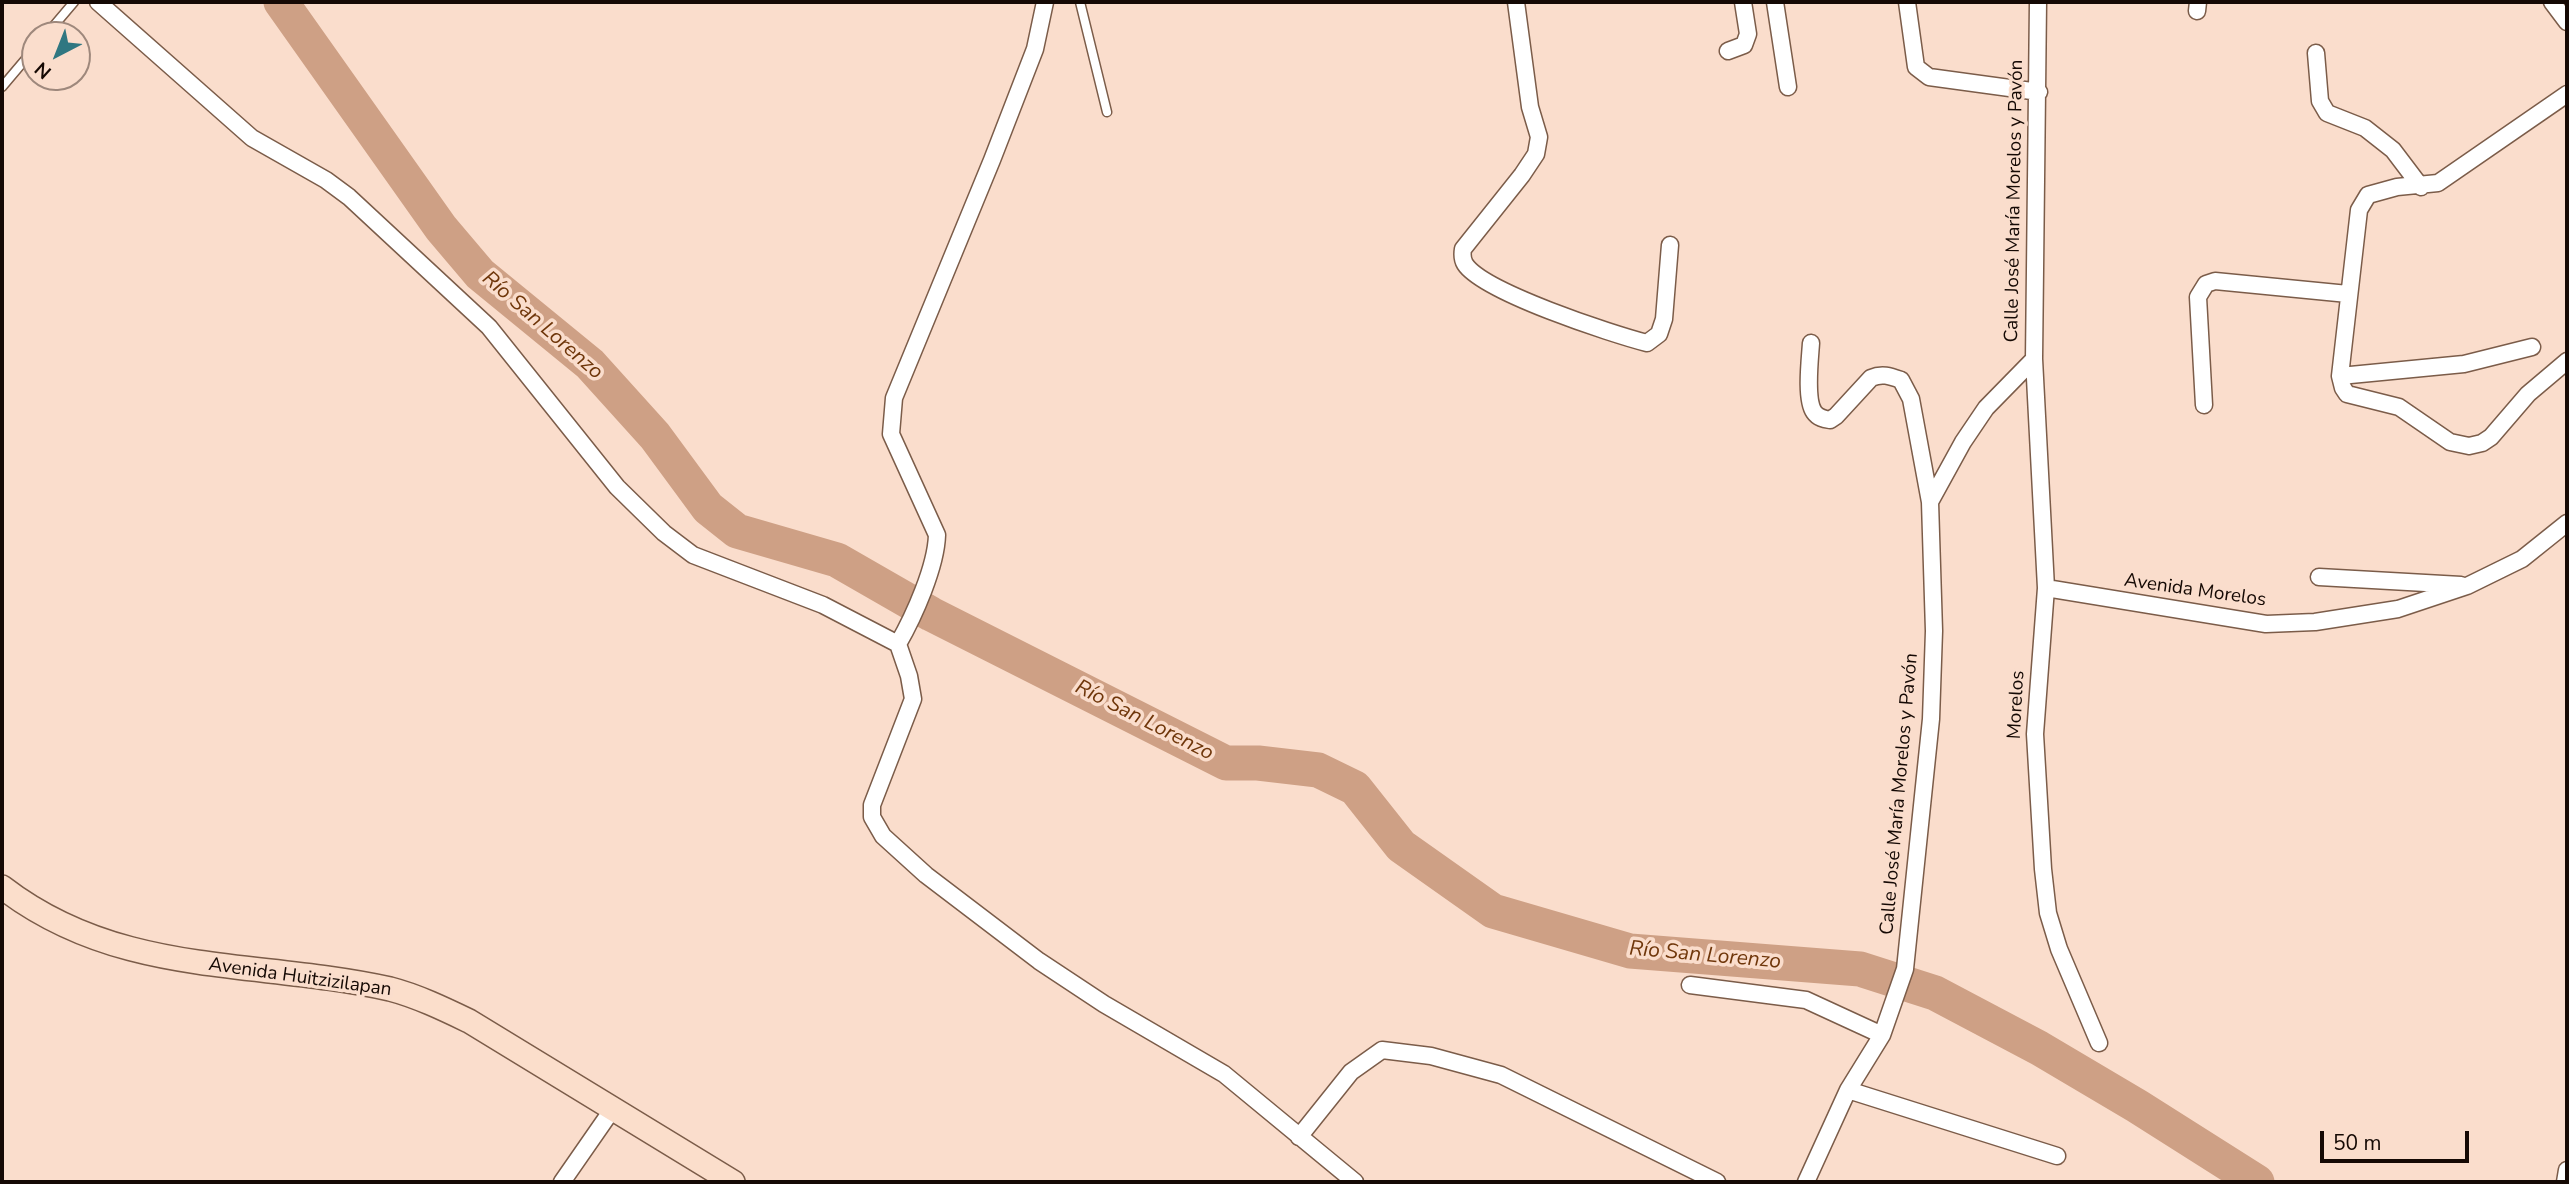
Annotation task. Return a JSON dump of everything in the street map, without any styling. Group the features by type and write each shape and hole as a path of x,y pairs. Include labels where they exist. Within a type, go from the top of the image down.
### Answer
{"street":[{"path":"98,2 252,138 326,180 349,197 489,327 617,487 664,533 693,555 823,605 898,645 909,676 913,699 872,805 872,817 883,836 926,875 1039,961 1104,1004 1224,1074 1355,1182"},
{"path":"898,645 936,553 937,535 891,434 894,398 1035,49 1045,2"},
{"path":"1516,2 1530,107 1539,137 1536,154 1463,249 1462,258 1466,266 1475,274 1540,306 1602,331 1647,344 1659,334 1664,319 1670,245"},
{"path":"1728,51 1744,45 1748,34 1743,2"},
{"path":"1775,2 1788,87"},
{"path":"1907,2 1916,67 1922,74 1946,80 2039,92"},
{"name":"Calle José María Morelos y Pavón","path":"1806,1182 1848,1090 1885,1028 1905,970 1931,719 1934,631 1930,502 1986,408 2034,359 2038,2"},
{"path":"2552,2 2567,22"},
{"path":"2316,53 2320,101 2327,113 2365,128 2393,150 2421,187"},
{"path":"2567,94 2438,183 2421,187 2397,187 2368,195 2359,210 2340,376 2347,394 2399,407 2450,442 2469,446 2482,443 2491,437 2528,394 2567,361"},
{"path":"2204,405 2198,297 2206,284 2215,281 2348,294"},
{"path":"1811,343 1810,400 1814,412 1821,418 1830,420 1836,416 1871,378 1890,375 1901,380 1911,399 1930,502"},
{"path":"2340,376 2464,364 2532,347"},
{"name":"Morelos","path":"2034,359 2046,588 2035,734 2044,880 2048,913 2059,949 2099,1043"},
{"name":"Avenida Morelos","path":"2046,588 2266,624 2315,622 2398,609 2467,586 2522,559 2567,523"},
{"path":"2319,577 2467,586"},
{"name":"Avenida Huitzizilapan","path":"2,887 56,923 91,937 159,956 218,967 337,980 392,990 433,1004 469,1021 733,1182"},
{"path":"1690,985 1806,1000 1885,1028"},
{"path":"1299,1137 1351,1072 1382,1050 1431,1056 1501,1075 1717,1182"},
{"path":"1848,1090 2057,1156"},
{"path":"562,1182 612,1110"},
{"path":"2565,1182 2567,1170"}],"lane":[{"path":"58,21 74,2"},
{"path":"1080,2 1107,112"},
{"path":"2,87 21,65"}],"waterway":[{"name":"Río San Lorenzo","path":"281,2 441,228 480,274 590,364 655,436 708,508 737,531 837,560 931,614 1226,763 1258,763 1318,770 1355,788 1401,846 1493,911 1630,951 1860,969 1935,993 2039,1048 2257,1182"}]}
